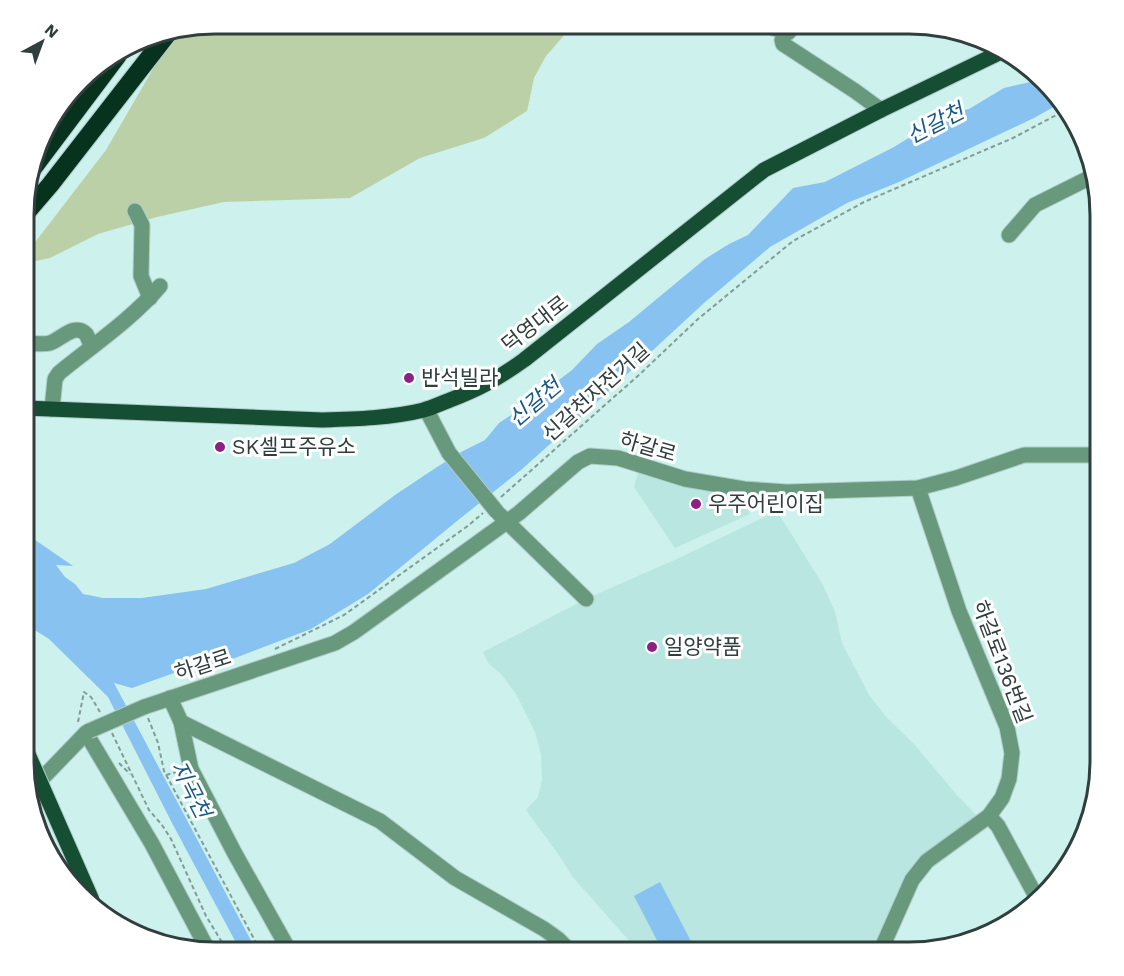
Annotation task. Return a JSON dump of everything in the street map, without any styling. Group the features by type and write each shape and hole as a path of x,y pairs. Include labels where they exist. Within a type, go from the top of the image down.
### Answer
{"highway":[{"path":"35,202 160,43"},
{"path":"47,150 104,74"}],"main road":[{"name":"덕영대로","path":"34,408 322,420 365,419 426,409 477,389 524,360 764,170 993,56"},
{"path":"35,770 85,885"}],"street":[{"path":"785,35 782,40 786,46 881,110"},
{"path":"1009,235 1035,205 1085,180"},
{"path":"52,409 55,379 64,369 125,321 155,292 141,276 142,225 135,211"},
{"path":"34,343 51,343 69,332 78,331 86,334 92,347"},
{"path":"426,409 449,453 500,515 586,599"},
{"name":"하갈로","path":"84,728 335,643 354,632 500,515 590,456 618,458 685,479 744,489 787,492 918,488 1024,455 1089,455"},
{"name":"하갈로136번길","path":"885,941 912,880 927,861 989,816 1002,798 1009,779 1012,753 1006,727 958,611 918,488"},
{"path":"170,698 181,722 191,769 284,942"},
{"path":"181,722 368,814 455,878 544,929 561,942"},
{"path":"36,784 84,728 152,844 203,941"},
{"path":"989,816 998,826 1033,891"}],"path":[{"name":"신갈천자전거길","path":"272,650 344,615 469,525 500,515 698,319 793,241 864,202 1013,138 1058,114"},
{"path":"84,692 84,728"},
{"path":"144,707 158,743 164,771 256,942"},
{"path":"132,776 149,810 171,839 206,916 222,942"}],"shaded area":[{"name":"우주어린이집","path":"639,470 741,493 750,514 675,548 634,487"},
{"name":"일양약품","path":"777,511 823,585 835,612 842,643 869,695 888,719 914,744 978,817 924,859 880,941 630,941 572,876 526,810 538,797 542,780 541,754 535,732 516,694 501,674 489,664 483,652 586,599"}],"green space":[{"path":"216,34 565,34 546,56 534,78 527,111 484,138 420,158 350,198 224,202 157,217 98,234 50,258 34,261 34,244 106,150 169,41"}],"water":[{"name":"신갈천","path":"1030,82 1053,107 899,182 847,203 770,247 704,303 521,470 368,594 311,629 222,663 174,673 132,688 114,683 252,942 236,942 108,697 49,639 35,630 35,540 73,566 56,565 83,594 103,598 142,598 206,589 294,563 330,544 395,495 463,451 485,440 499,423 572,370 597,344 629,322 705,259 748,235 793,188 825,182 894,147 949,113 969,109 1004,88"},
{"path":"660,882 691,941 657,941 634,896"}],"place":[{"name":"반석빌라","path":"409,378"},
{"name":"SK셀프주유소","path":"220,447"},
{"name":"우주어린이집","path":"696,504"},
{"name":"일양약품","path":"652,647"}],"water label":[{"name":"지곡천","path":"191,789"}]}
